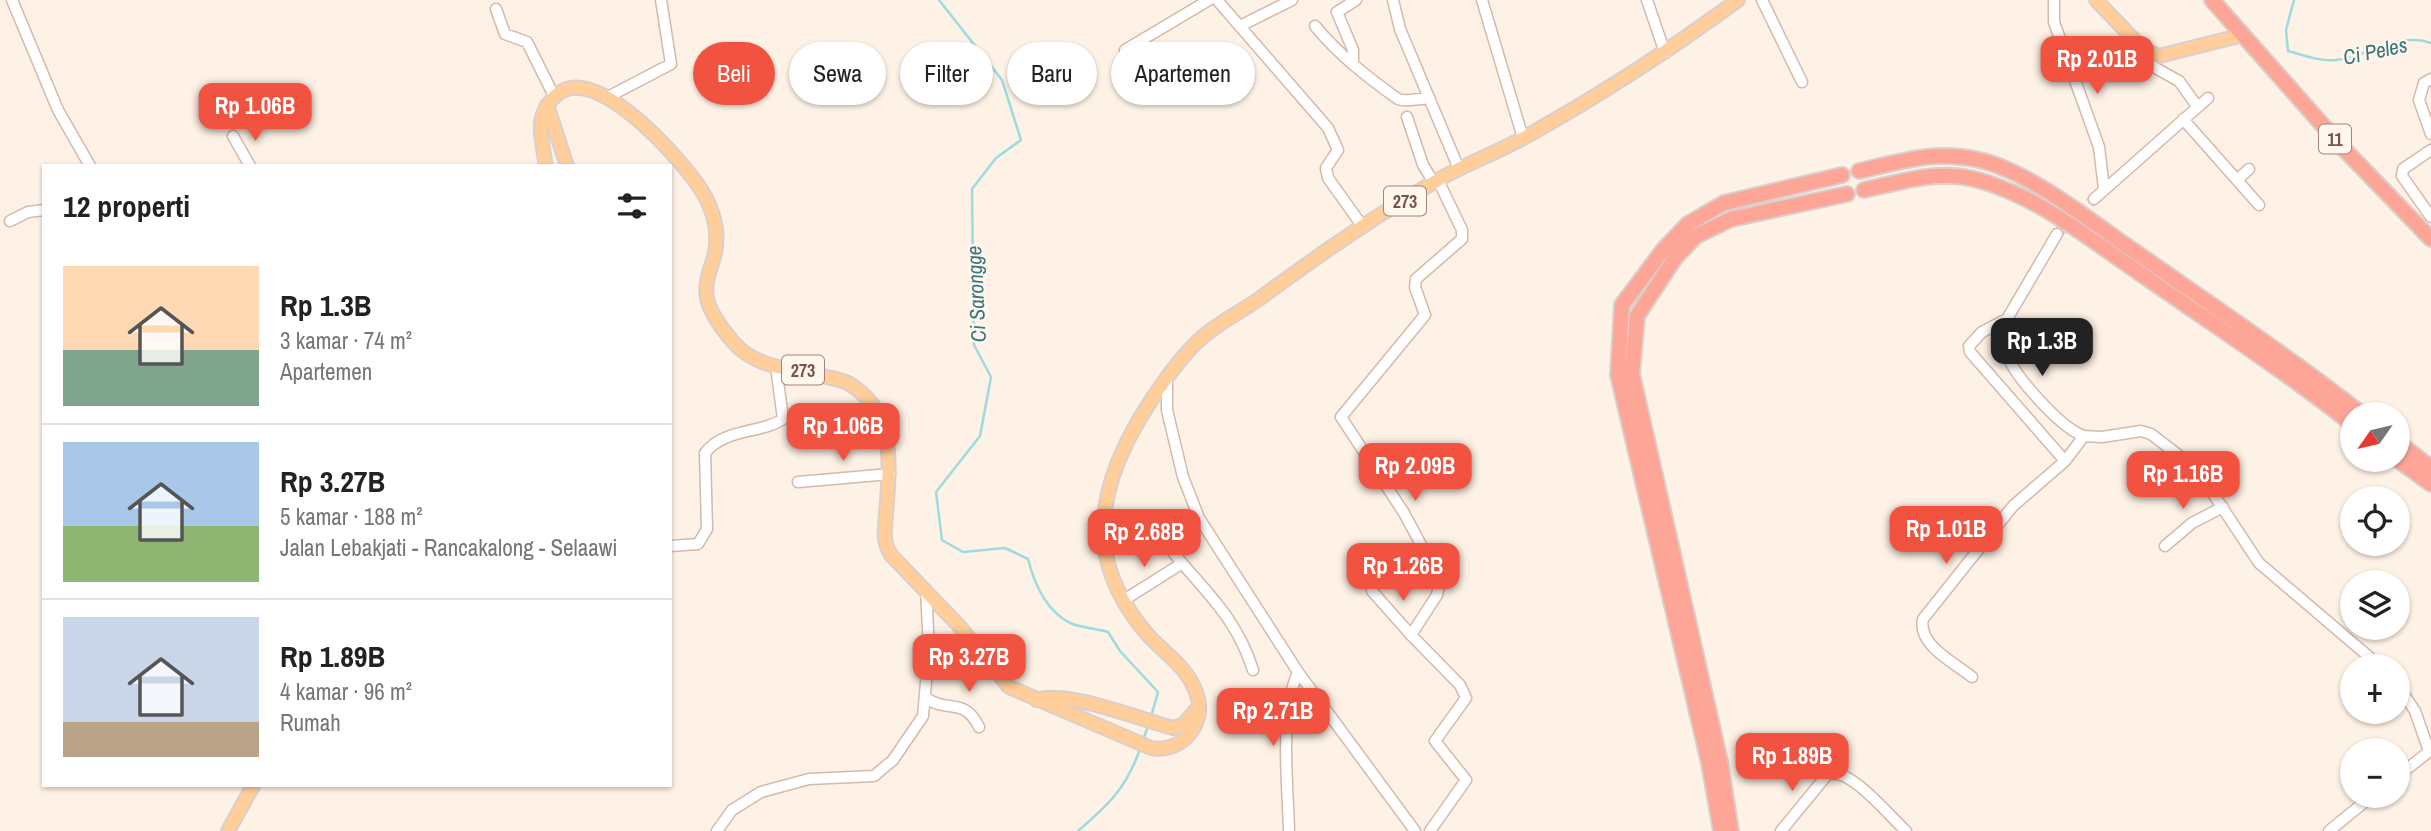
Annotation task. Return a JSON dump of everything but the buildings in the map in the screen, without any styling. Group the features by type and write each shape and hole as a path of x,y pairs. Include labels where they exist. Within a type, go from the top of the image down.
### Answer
{"highway":[{"name":"11","path":"2212,0 2342,147 2430,236"},
{"path":"1859,171 1934,153 1982,160 2027,180 2069,206 2291,360 2346,402"},
{"path":"1721,831 1709,763 1618,376 1622,306 1664,249 1688,224 1724,203 1842,175"},
{"path":"1864,190 1931,175 1973,179 2014,194 2070,226 2304,386 2340,414"},
{"path":"1731,831 1720,761 1632,374 1637,316 1675,258 1696,236 1731,219 1847,194"},
{"path":"2410,451 2431,468"},
{"path":"2410,469 2431,484"}],"main road":[{"name":"273","path":"551,101 563,90 578,87 606,98 661,139 700,188 716,227 717,243 706,286 711,309 737,346 776,366 832,377 860,390 878,411 883,423 890,474 884,540 891,555 926,590 1003,681 1036,700 1142,744 1169,748 1185,739 1195,725 1200,704 1185,671 1146,632 1124,600 1112,576 1105,550 1103,505 1129,439 1186,354 1207,334 1311,260 1436,181 1523,138 1665,53 1738,0"},
{"path":"2095,0 2144,50 2165,57 2243,35"},
{"path":"546,164 541,125 551,101"},
{"path":"551,101 567,164"},
{"name":"273","path":"1036,700 1048,697 1059,699 1173,728 1183,725 1200,704"},
{"path":"228,831 252,787"}],"street":[{"path":"12,0 58,110 89,164"},
{"path":"606,98 671,64 661,0"},
{"path":"1138,42 1209,0"},
{"path":"1217,0 1242,25 1328,128 1338,150 1326,169 1328,178 1363,227"},
{"path":"1242,25 1292,0"},
{"path":"1353,64 1353,50 1337,12 1356,0"},
{"path":"1392,0 1400,29 1459,169"},
{"path":"1482,0 1523,138"},
{"path":"1647,0 1665,53"},
{"path":"1762,0 1802,82"},
{"path":"2054,0 2054,22 2099,147 2104,189"},
{"path":"496,9 499,27 505,34 527,43 551,101"},
{"path":"1315,26 1339,55 1398,99 1405,102 1421,97 1430,99"},
{"path":"2144,50 2141,56 2143,61 2179,81 2197,106"},
{"path":"2431,79 2424,83 2418,100 2431,134"},
{"path":"2094,199 2207,98"},
{"path":"1407,117 1423,165 1436,181 1462,230 1462,239 1416,279 1415,287 1425,315 1341,417 1404,513 1440,580 1437,595 1411,635"},
{"path":"2183,119 2238,178 2259,205"},
{"path":"233,135 249,164"},
{"path":"2431,150 2403,169 2402,176 2431,217"},
{"path":"2238,178 2249,169"},
{"path":"10,222 28,212 42,210"},
{"path":"2057,234 2007,319 2004,342 2014,368 2069,429 2084,436 2102,437 2147,432 2186,461 2259,563 2366,654"},
{"path":"2007,319 1982,332 1969,346 1970,352 2065,461"},
{"path":"672,546 698,544 707,529 705,453 708,449 732,435 783,419 776,366"},
{"path":"1167,381 1167,410 1183,477 1199,518 1298,672 1415,831"},
{"path":"1972,677 1925,639 1921,627 1923,619 2013,506 2065,461 2084,436"},
{"path":"798,482 890,474"},
{"path":"2165,546 2192,523 2222,508"},
{"path":"1157,531 1181,564 1214,597 1236,626 1253,670"},
{"path":"1124,600 1181,564"},
{"path":"717,831 732,810 761,792 809,779 879,773 919,727 923,716 929,649 926,590"},
{"path":"1372,591 1452,676 1466,698 1435,741 1466,780 1430,831"},
{"path":"1289,831 1288,710 1291,689 1298,672"},
{"path":"925,697 934,705 961,707 969,711 979,727"},
{"path":"2410,704 2430,750 2410,766"},
{"path":"1781,831 1827,775 1833,772 1847,775 1904,830"},
{"path":"2329,831 2357,808"}],"waterway":[{"name":"Ci Sarongge","path":"939,0 1002,80 1021,140 996,158 972,189 974,345 991,377 980,436 936,492 942,540 963,552 1005,548 1028,559 1037,586 1054,611 1070,623 1108,632 1120,651 1158,692 1151,717"},
{"name":"Ci Peles","path":"2294,0 2286,30 2288,51 2330,60 2347,58 2396,42 2420,40 2431,43"},
{"name":"Ci Sarongge","path":"1143,740 1148,726"},
{"name":"Ci Sarongge","path":"1078,831 1122,786 1140,749"}],"tunnel":[{"path":"2057,234 2094,199"}]}
